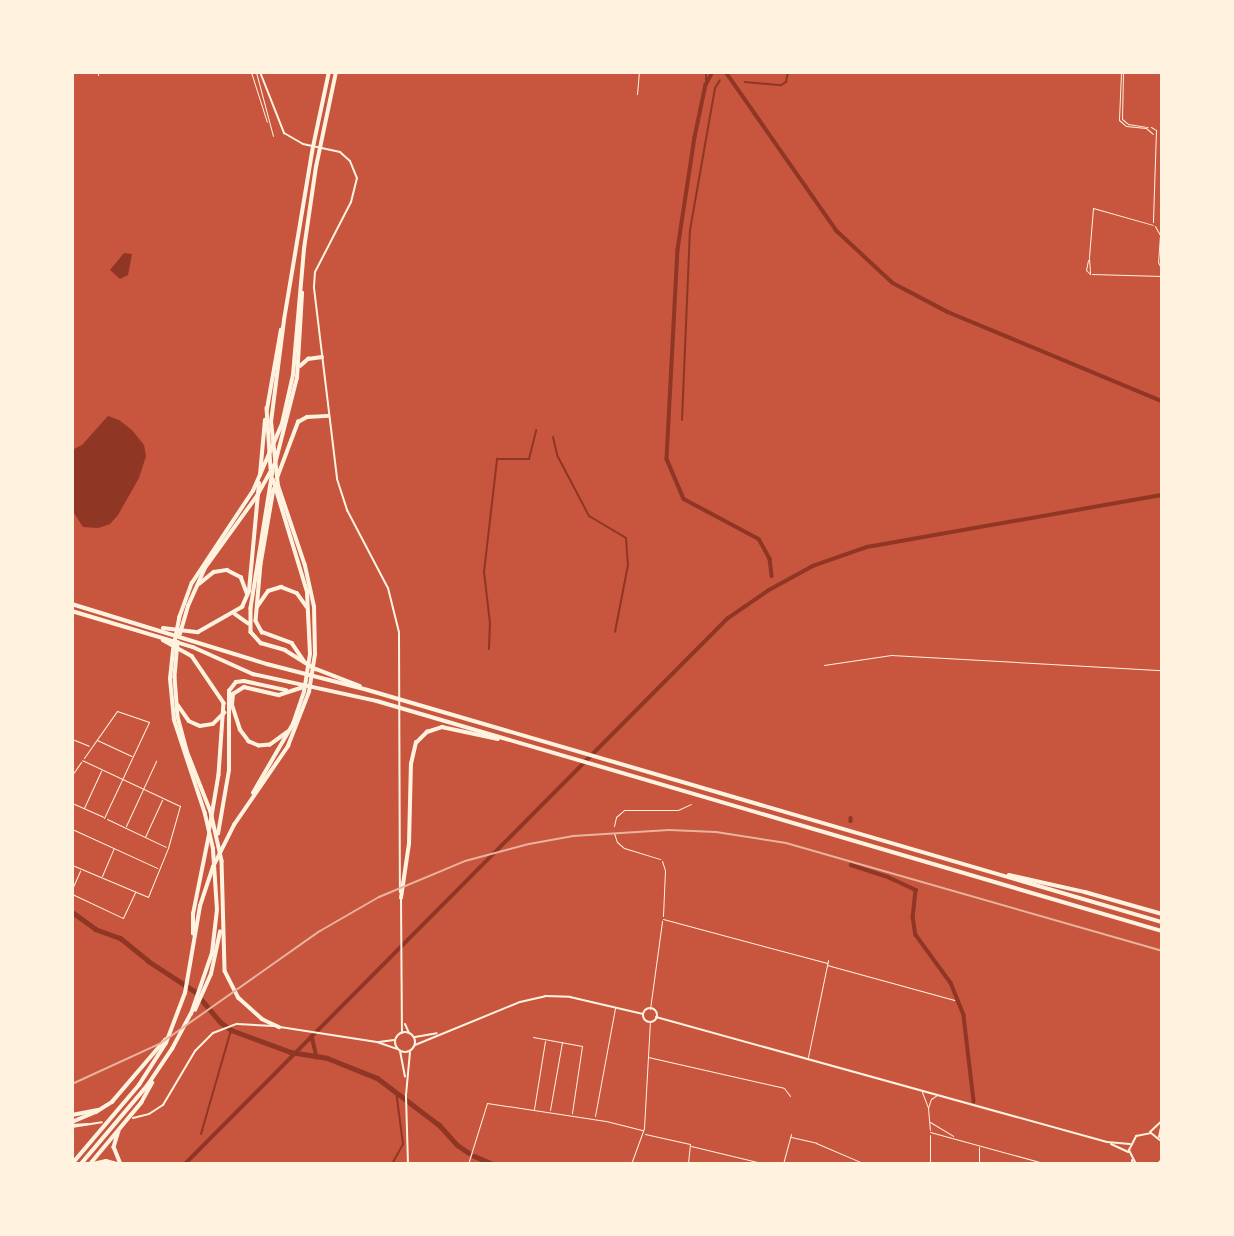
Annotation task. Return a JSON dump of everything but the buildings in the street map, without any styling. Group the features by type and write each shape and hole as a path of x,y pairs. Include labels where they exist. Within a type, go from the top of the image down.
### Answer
{"highway":[{"path":"246,806 283,754 304,700 312,654 315,617 311,587 278,486 272,440 272,397 314,136 330,72"},
{"path":"202,993 216,931 217,883 208,824 174,720 170,680 179,626 192,583 258,481 282,424 293,375 316,167 337,72"},
{"path":"297,378 302,282"},
{"path":"140,623 195,633 233,613 247,599 267,408 284,320"},
{"path":"322,357 303,362 275,463 266,501 251,632 261,643 285,650 306,664 368,690"},
{"path":"267,408 267,436 275,493 298,560 310,611 312,654"},
{"path":"306,664 292,643 260,631 256,609 269,508 293,431 303,418 328,416"},
{"path":"179,626 205,568 257,496 275,463"},
{"path":"195,590 212,573 227,570 243,579 247,599"},
{"path":"256,609 265,593 281,587 298,593 310,611"},
{"path":"72,604 267,664 368,690 1162,922"},
{"path":"72,611 193,647 253,674 303,687 367,698 1162,931"},
{"path":"233,613 250,624"},
{"path":"151,634 192,656 220,697 224,713 214,810 193,914 192,949"},
{"path":"175,651 176,701 183,740 211,812 220,847"},
{"path":"279,1027 259,1017 230,985 223,959 218,826 229,770 229,691 241,681 286,690"},
{"path":"293,724 274,744 256,745 243,737 232,705 233,694 239,688 248,687 275,695 303,687"},
{"path":"72,1164 148,1073 172,1029 185,992 209,879 228,836 293,724 304,700"},
{"path":"176,701 185,718 196,725 210,725 224,713"},
{"path":"401,898 410,844 411,764 418,739 432,729 448,727 520,744"},
{"path":"996,873 1080,891 1162,915"},
{"path":"91,1164 145,1097 198,1002 217,953 223,912"},
{"path":"72,1125 106,1106 157,1052 172,1029"},
{"path":"81,1164 156,1074"},
{"path":"72,1115 106,1106"},
{"path":"91,1164 104,1161 119,1164 114,1144 124,1123"}],"main road":[{"path":"260,72 281,128 303,144 328,148 346,156 356,172 356,190 314,277 328,416 343,501 381,573 394,607 399,632 404,1022 402,1033 395,1040 377,1042"},
{"path":"408,1164 406,1082 410,1052 415,1045 441,1032 529,999 545,996 570,997 643,1014"},
{"path":"643,1014 650,1009 656,1017 1107,1142 1130,1144"},
{"path":"643,1014 645,1021 650,1022 656,1017"},
{"path":"404,1022 414,1037 415,1045"},
{"path":"133,1118 149,1114 163,1105 195,1051 206,1038 232,1025 252,1023 308,1031 377,1042 410,1052"},
{"path":"414,1037 441,1032"},
{"path":"402,1033 409,1033"},
{"path":"395,1040 406,1082"},
{"path":"72,1125 102,1122"},
{"path":"1134,1164 1129,1153 1130,1144 1137,1135 1149,1133 1162,1122"},
{"path":"1149,1133 1161,1140 1162,1122"},
{"path":"1107,1142 1129,1153"},
{"path":"1158,1164 1162,1159"}],"street":[{"path":"251,72 265,122 269,122"},
{"path":"256,72 273,136"},
{"path":"637,94 639,72"},
{"path":"1122,72 1120,118 1126,126 1156,132 1162,130"},
{"path":"1120,118 1128,124 1151,127 1156,132 1153,225 1160,235 1162,270"},
{"path":"1155,162 1162,163"},
{"path":"1153,225 1093,208 1088,267 1092,274 1162,276"},
{"path":"824,665 891,654 1162,670"},
{"path":"72,775 117,711 149,722 104,818"},
{"path":"72,740 91,747"},
{"path":"97,740 133,757"},
{"path":"72,865 148,897 168,848 180,806 82,760"},
{"path":"125,827 156,761"},
{"path":"84,809 102,769"},
{"path":"145,837 163,797"},
{"path":"72,803 168,848"},
{"path":"614,826 616,817 624,810 678,810 691,804"},
{"path":"72,829 159,869"},
{"path":"614,833 617,842 624,848 651,855 662,861 665,870 663,919 650,1009"},
{"path":"102,878 114,848"},
{"path":"72,888 81,869"},
{"path":"72,894 123,918 136,892"},
{"path":"663,919 827,962 954,1000"},
{"path":"808,1059 827,962"},
{"path":"609,1005 612,1011"},
{"path":"594,1119 612,1011 616,1007"},
{"path":"631,1164 643,1132 650,1022"},
{"path":"533,1037 582,1046 572,1115"},
{"path":"533,1110 545,1039"},
{"path":"550,1112 562,1042"},
{"path":"648,1057 784,1088 790,1096"},
{"path":"921,1090 928,1108 930,1164"},
{"path":"928,1108 931,1099 937,1095"},
{"path":"468,1164 475,1149 485,1104 594,1119 766,1164"},
{"path":"929,1121 954,1138"},
{"path":"930,1132 1047,1164"},
{"path":"783,1164 791,1135 865,1164"},
{"path":"979,1145 979,1164"},
{"path":"688,1164 691,1146"},
{"path":"1021,1164 1022,1157"}],"shaded area":[{"path":"124,253 132,254 128,275 120,279 110,270"},
{"path":"108,416 132,430 144,445 146,456 139,478 118,515 110,524 98,528 83,527 72,510 72,450 82,445"}],"waterway":[{"path":"713,72 706,85 695,137 678,249 667,459 684,499 759,539 770,559 772,576"},
{"path":"726,72 837,231 893,283 948,312 1162,401"},
{"path":"745,82 781,85 786,82 788,72"},
{"path":"706,74 706,85"},
{"path":"682,420 690,230 715,88 720,80"},
{"path":"489,649 490,623 484,572 497,459 529,459 536,430"},
{"path":"553,437 557,455 589,516 626,538 628,565 615,632"},
{"path":"185,1164 727,619 769,590 813,566 867,547 1162,495"},
{"path":"851,865 916,890 913,917 916,935 951,983 964,1016 974,1101"},
{"path":"72,912 95,929 120,938 148,961 194,991 220,1022 231,1030 290,1052 327,1058 377,1078 439,1125 457,1145 469,1153"},
{"path":"201,1134 231,1030"},
{"path":"312,1036 317,1057"},
{"path":"392,1164 403,1144 396,1091"},
{"path":"474,1156 493,1164"}],"railway":[{"path":"72,1084 161,1043 320,931 379,897 465,861 529,844 573,836 669,830 716,832 786,843 1162,951"}]}
